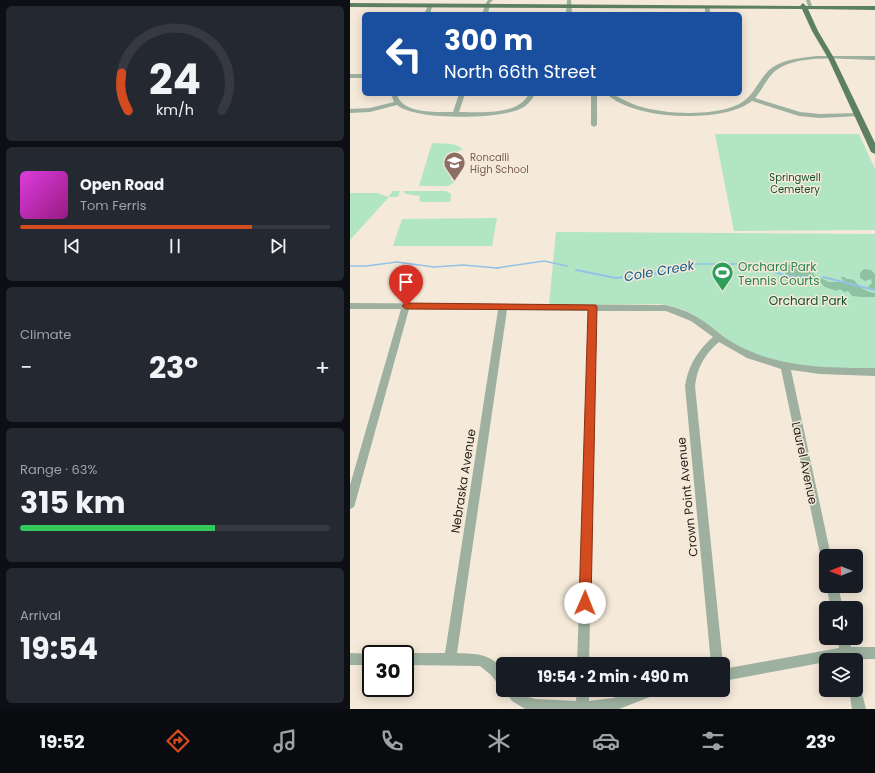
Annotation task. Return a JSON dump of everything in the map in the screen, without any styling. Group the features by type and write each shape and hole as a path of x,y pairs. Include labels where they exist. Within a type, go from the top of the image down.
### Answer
{"main road":[{"path":"350,7 487,6 571,2 707,6 806,4 875,6"},
{"path":"806,4 828,43 831,58 875,152"}],"street":[{"path":"486,12 490,0"},
{"path":"569,12 571,2"},
{"path":"707,6 708,12"},
{"path":"428,12 430,7"},
{"path":"594,125 594,96 612,96 637,108 668,113 725,111 738,107 751,99 767,74 779,66 802,60 873,58 875,67"},
{"path":"350,76 362,76"},
{"path":"395,96 396,100 406,108 417,112 456,113 496,113 519,107 531,96"},
{"path":"456,113 461,96"},
{"path":"751,99 799,114 820,116 858,115"},
{"path":"350,111 370,110 398,102"},
{"path":"350,306 657,307 678,310 696,319 719,337 749,354 785,366 821,372 875,372"},
{"path":"350,504 406,306"},
{"name":"Nebraska Avenue","path":"450,659 503,307"},
{"path":"583,657 593,307"},
{"name":"Crown Point Avenue","path":"716,657 690,386 692,371 698,358 706,348 719,337"},
{"name":"Laurel Avenue","path":"785,366 824,549"},
{"path":"863,655 875,653"},
{"path":"350,659 362,659"},
{"path":"414,659 480,660 488,663 496,670"},
{"path":"730,674 819,661"},
{"path":"517,697 520,700 533,705 582,708 607,706 633,697"},
{"path":"582,708 583,697"},
{"path":"856,697 859,709"}],"green space":[{"name":"Springwell Cemetery","path":"715,134 859,134 875,169 875,230 734,231"},
{"path":"432,143 453,145 461,147 463,150 459,150 451,180 455,182 448,186 419,186"},
{"path":"393,191 400,191 398,197 389,197 350,240 350,193 378,193 388,197"},
{"path":"403,191 446,191 451,194 450,202 421,202 419,200 420,196 406,194"},
{"path":"497,218 492,246 393,246 402,219"},
{"name":"Orchard Park","path":"556,232 875,234 875,369 811,367 765,358 734,344 701,319 690,313 681,309 659,304 549,305"},
{"path":"786,264 797,265 812,271 816,278 806,280 791,276 790,278 794,279 795,282 787,283 785,280 787,276 782,267"},
{"path":"864,269 871,270 875,274 875,290 868,287 872,283 871,279 865,281 860,278 860,273"},
{"path":"841,277 848,280 847,279 854,280 858,286 869,292 875,293 875,297 852,296 848,291 844,292 840,289 837,291 825,287 819,281 821,278 829,282 844,282"}],"waterway":[{"name":"Cole Creek","path":"497,268 544,261 567,266"},
{"name":"Cole Creek","path":"350,266 366,266 397,262 434,267 463,265 497,268"},
{"name":"Cole Creek","path":"672,269 689,264 742,264 767,269"},
{"name":"Cole Creek","path":"576,270 616,278 654,274 675,268"},
{"name":"Cole Creek","path":"765,268 788,276 813,277"},
{"name":"Cole Creek","path":"823,277 875,290"}],"place":[{"name":"Roncalli High School","path":"455,182"},
{"name":"Orchard Park Tennis Courts","path":"722,292"}],"route":[{"path":"406,306 593,307 585,603"}]}
